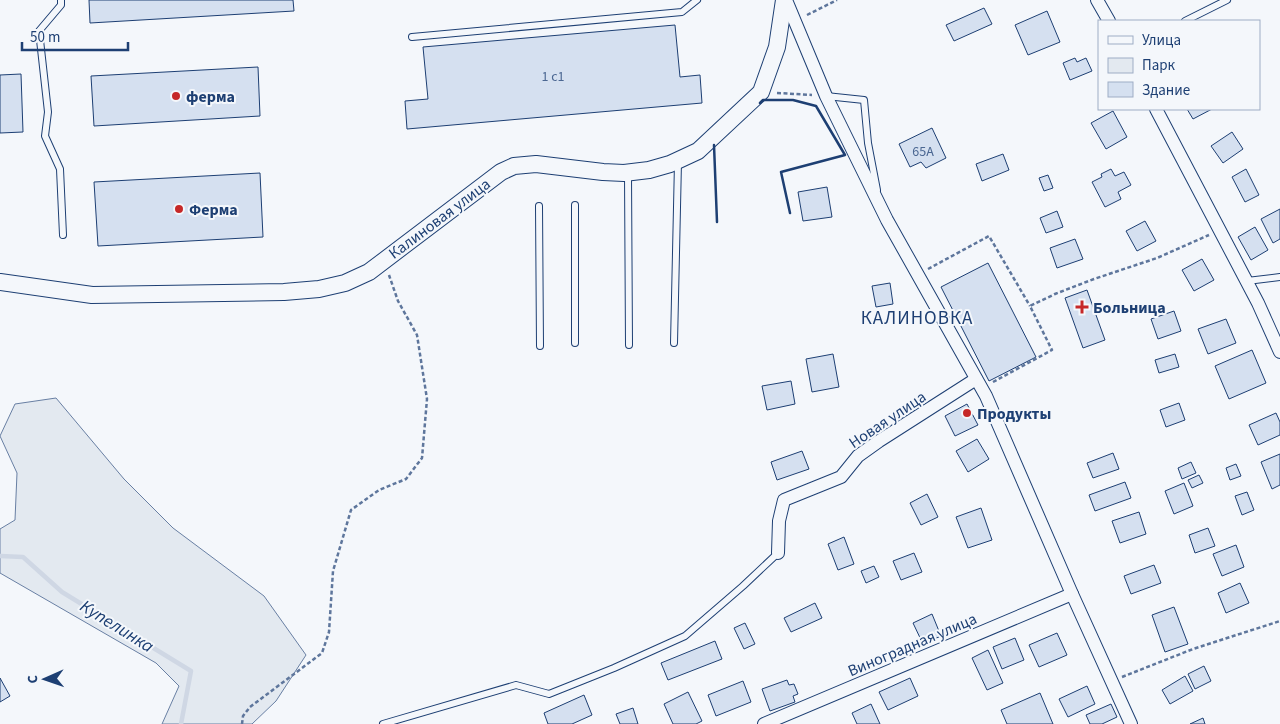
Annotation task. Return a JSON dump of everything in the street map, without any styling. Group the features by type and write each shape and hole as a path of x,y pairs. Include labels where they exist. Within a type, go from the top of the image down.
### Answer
{"street":[{"path":"785,0 826,96 880,206 986,396 1131,724"},
{"name":"Калиновая улица","path":"0,282 92,295 284,292 319,289 345,283 369,272 501,172 514,166 536,164 604,172 628,172 649,170 698,151 761,92 777,46 785,0"},
{"path":"1097,0 1108,20"},
{"path":"1157,110 1247,281 1280,350"},
{"name":"Новая улица","path":"778,552 779,521 784,500 841,477 858,456 976,379"},
{"name":"Виноградная улица","path":"764,724 1072,594"}],"lane":[{"path":"61,0 61,5 39,31 48,112 45,136 60,169 63,235"},
{"path":"412,37 682,12 697,0"},
{"path":"1187,20 1227,0"},
{"path":"826,96 864,100 868,143 880,206"},
{"path":"674,343 678,160"},
{"path":"628,172 629,345"},
{"path":"575,205 575,343"},
{"path":"538,206 540,346"},
{"path":"1247,281 1280,276"},
{"path":"383,724 516,685 550,694 614,668 685,636 744,586 778,552"}],"path":[{"path":"795,22 837,0"},
{"path":"761,92 826,96"},
{"path":"1030,306 1094,279 1157,258 1219,230"},
{"path":"928,276 926,271 989,236 1030,306 1052,350 993,382"},
{"path":"242,724 243,716 250,707 322,653 328,632 334,571 351,510 379,490 406,479 422,458 427,399 418,335 398,301 384,260"},
{"path":"1111,680 1193,649 1280,621"}],"green space":[{"path":"56,398 124,479 173,528 264,596 306,655 276,701 252,724 162,724 179,686 156,663 0,573 0,529 15,520 17,473 0,436 15,404"}],"building":[{"path":"89,0 293,0 294,11 90,23"},
{"path":"984,8 992,24 954,41 946,25"},
{"path":"1047,11 1060,42 1028,55 1015,25"},
{"path":"675,25 680,77 700,75 702,103 407,129 405,101 428,99 423,47"},
{"path":"1075,58 1077,62 1086,58 1092,71 1070,80 1063,63"},
{"name":"ферма","path":"258,67 260,116 94,126 91,76"},
{"path":"21,74 23,132 0,133 0,75"},
{"path":"1188,110 1210,110 1193,119"},
{"path":"1113,111 1127,137 1106,149 1091,123"},
{"path":"932,128 946,158 926,168 921,162 910,167 899,144"},
{"path":"1232,132 1243,149 1223,163 1211,146"},
{"path":"1003,154 1009,170 982,181 976,164"},
{"path":"1111,169 1115,176 1124,172 1131,185 1118,192 1121,199 1105,207 1092,182 1102,177 1101,174"},
{"path":"1246,169 1259,195 1245,202 1232,177"},
{"name":"Ферма","path":"260,173 263,237 98,246 94,182"},
{"path":"1048,175 1053,188 1044,191 1039,178"},
{"path":"827,187 832,217 803,221 798,192"},
{"path":"1280,209 1280,239 1273,243 1261,219"},
{"path":"1057,211 1063,227 1046,233 1040,218"},
{"path":"1145,221 1156,241 1137,251 1126,231"},
{"path":"1255,227 1268,250 1251,260 1238,237"},
{"path":"1075,239 1083,259 1057,268 1050,248"},
{"path":"1202,259 1214,280 1194,291 1182,270"},
{"path":"988,263 1036,357 989,381 941,287"},
{"path":"890,283 893,304 876,307 872,286"},
{"name":"Больница","path":"1087,290 1105,340 1083,348 1065,298"},
{"path":"1174,311 1181,331 1158,339 1151,319"},
{"path":"1226,319 1236,343 1208,354 1198,329"},
{"path":"1252,350 1266,383 1229,399 1215,366"},
{"path":"833,354 839,387 812,392 806,359"},
{"path":"1175,354 1179,367 1159,373 1155,360"},
{"path":"791,381 795,404 767,410 762,386"},
{"path":"1179,403 1185,420 1166,427 1160,410"},
{"path":"967,404 978,425 955,436 945,416"},
{"path":"1276,413 1280,422 1280,435 1258,445 1249,425"},
{"path":"977,439 989,459 968,472 956,451"},
{"path":"802,451 809,469 777,480 771,462"},
{"path":"1113,453 1119,469 1093,478 1087,463"},
{"path":"1280,454 1280,485 1272,489 1261,462"},
{"path":"1191,462 1196,473 1182,479 1178,468"},
{"path":"1236,464 1241,476 1230,480 1226,468"},
{"path":"1199,475 1203,483 1192,488 1188,480"},
{"path":"1125,482 1131,498 1095,511 1089,495"},
{"path":"1184,483 1193,506 1174,514 1165,491"},
{"path":"1247,492 1254,510 1242,515 1235,496"},
{"path":"927,494 938,517 921,525 910,503"},
{"path":"981,508 992,540 968,548 956,517"},
{"path":"1139,512 1146,534 1120,543 1112,521"},
{"path":"1208,528 1215,546 1195,553 1189,535"},
{"path":"844,537 854,564 838,570 828,544"},
{"path":"1236,545 1244,567 1222,576 1213,554"},
{"path":"914,553 922,572 901,580 893,561"},
{"path":"1154,565 1161,583 1131,594 1124,576"},
{"path":"874,566 879,577 866,583 861,571"},
{"path":"1240,583 1249,603 1226,613 1218,593"},
{"path":"815,603 822,618 791,632 784,618"},
{"path":"1174,607 1188,644 1165,652 1152,615"},
{"path":"932,614 941,636 923,644 913,623"},
{"path":"745,623 755,644 744,649 734,628"},
{"path":"1057,633 1067,655 1039,667 1029,645"},
{"path":"1015,638 1024,660 1002,669 993,647"},
{"path":"715,641 722,659 668,680 661,663"},
{"path":"988,650 1003,683 987,690 972,658"},
{"path":"1204,666 1211,681 1195,689 1188,674"},
{"path":"1185,676 1193,691 1170,704 1162,690"},
{"path":"0,678 10,696 0,702"},
{"path":"910,678 918,696 888,710 879,692"},
{"path":"787,680 789,685 794,684 798,694 793,696 795,702 770,711 762,689"},
{"path":"743,681 751,702 716,716 708,695"},
{"path":"1087,686 1095,704 1068,717 1059,699"},
{"path":"688,692 702,721 696,724 673,724 664,704"},
{"path":"1040,693 1053,724 1007,724 1001,710"},
{"path":"584,695 592,715 572,724 548,724 544,713"},
{"path":"871,704 880,724 857,724 852,713"},
{"path":"1111,704 1117,717 1102,724 1090,724 1086,715"},
{"path":"633,708 638,724 620,724 616,714"},
{"path":"1203,718 1205,724 1190,724"}],"waterway":[{"name":"Купелинка","path":"0,556 23,557 62,592 191,671 181,724"}],"wall":[{"path":"760,103 763,100 793,100 816,106 845,155 781,172 790,213"},
{"path":"714,145 717,222"}],"place":[{"name":"ферма","path":"176,96"},
{"name":"Ферма","path":"179,209"},
{"name":"Больница","path":"1082,307"},
{"name":"Продукты","path":"967,413"}],"district":[{"name":"КАЛИНОВКА","path":"917,317"}]}
